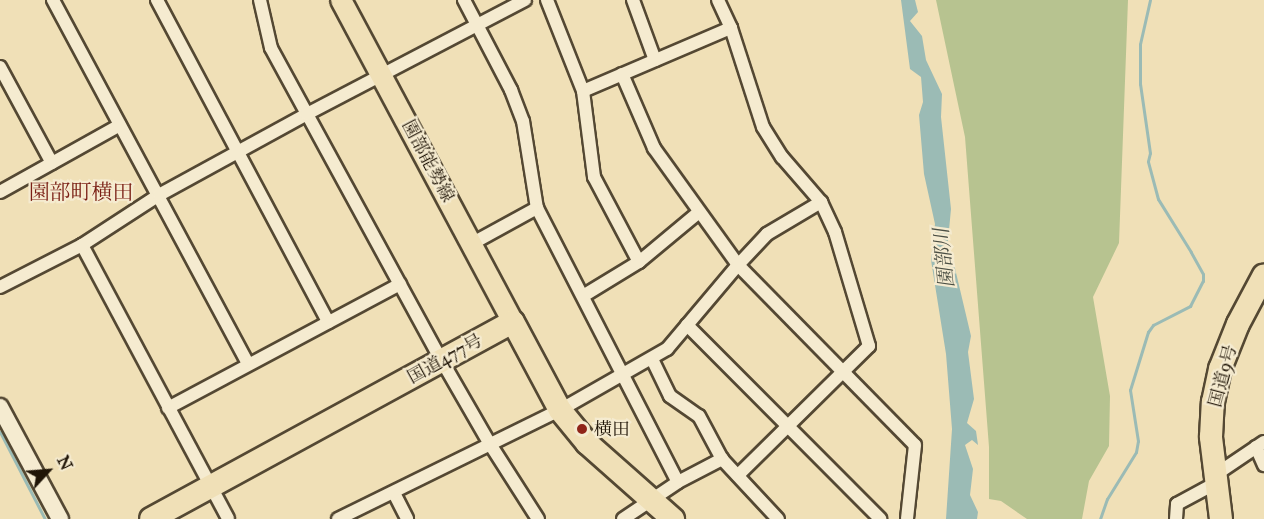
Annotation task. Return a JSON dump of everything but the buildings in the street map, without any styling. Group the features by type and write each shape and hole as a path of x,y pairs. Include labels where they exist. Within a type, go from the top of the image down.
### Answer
{"highway":[{"name":"国道9号","path":"1221,519 1215,479 1212,414 1220,369 1238,324 1264,275"},
{"name":"国道477号","path":"151,519 513,322"},
{"path":"513,322 560,410 587,443 673,519"}],"main road":[{"name":"園部能勢線","path":"341,0 473,243 513,322"}],"street":[{"path":"53,0 248,364"},
{"path":"157,0 328,322"},
{"path":"260,0 271,48 441,361 538,519"},
{"path":"464,0 511,90 523,121 537,208 678,482"},
{"path":"0,287 82,245 159,195 237,152 476,23 525,0"},
{"path":"547,0 583,91 594,177 639,262"},
{"path":"633,0 655,60"},
{"path":"718,0 731,28 763,127 782,157 821,202 835,232 869,346 738,475"},
{"path":"583,91 731,28"},
{"path":"0,67 52,163"},
{"path":"621,74 654,148 738,265 915,445 906,519"},
{"path":"0,192 120,125"},
{"path":"338,519 560,410 652,359 667,349 767,234 821,202"},
{"path":"473,243 537,208"},
{"path":"583,296 639,262 699,212"},
{"path":"82,245 228,519"},
{"path":"168,408 400,284"},
{"path":"687,325 880,519"},
{"path":"652,359 670,396 699,416 722,459 778,519"},
{"path":"0,407 60,519"},
{"path":"1176,519 1178,504 1260,444 1264,465"},
{"path":"623,519 652,502 678,482 722,459"},
{"path":"394,493 407,519"}],"green space":[{"path":"936,0 1128,0 1119,243 1093,297 1110,396 1109,446 1089,481 1082,519 1027,519 1001,501 989,499 989,447 965,137"}],"water":[{"name":"園部川","path":"901,0 915,0 918,12 910,21 922,36 926,60 942,94 941,117 951,209 947,251 953,260 971,336 968,352 974,399 967,423 976,431 978,445 972,440 965,445 973,469 970,495 978,512 977,519 946,519 952,429 946,354 931,260 935,224 924,174 919,115 923,102 921,77 910,69"}],"waterway":[{"path":"1100,519 1107,499 1136,452 1138,441 1130,390 1148,332 1153,325 1190,306 1203,281 1203,274 1191,252 1158,199 1148,161 1150,153 1140,84 1140,44 1150,0"},
{"path":"0,432 45,519"}],"place":[{"name":"横田","path":"582,429"}],"district":[{"name":"園部町横田","path":"81,192"}]}
